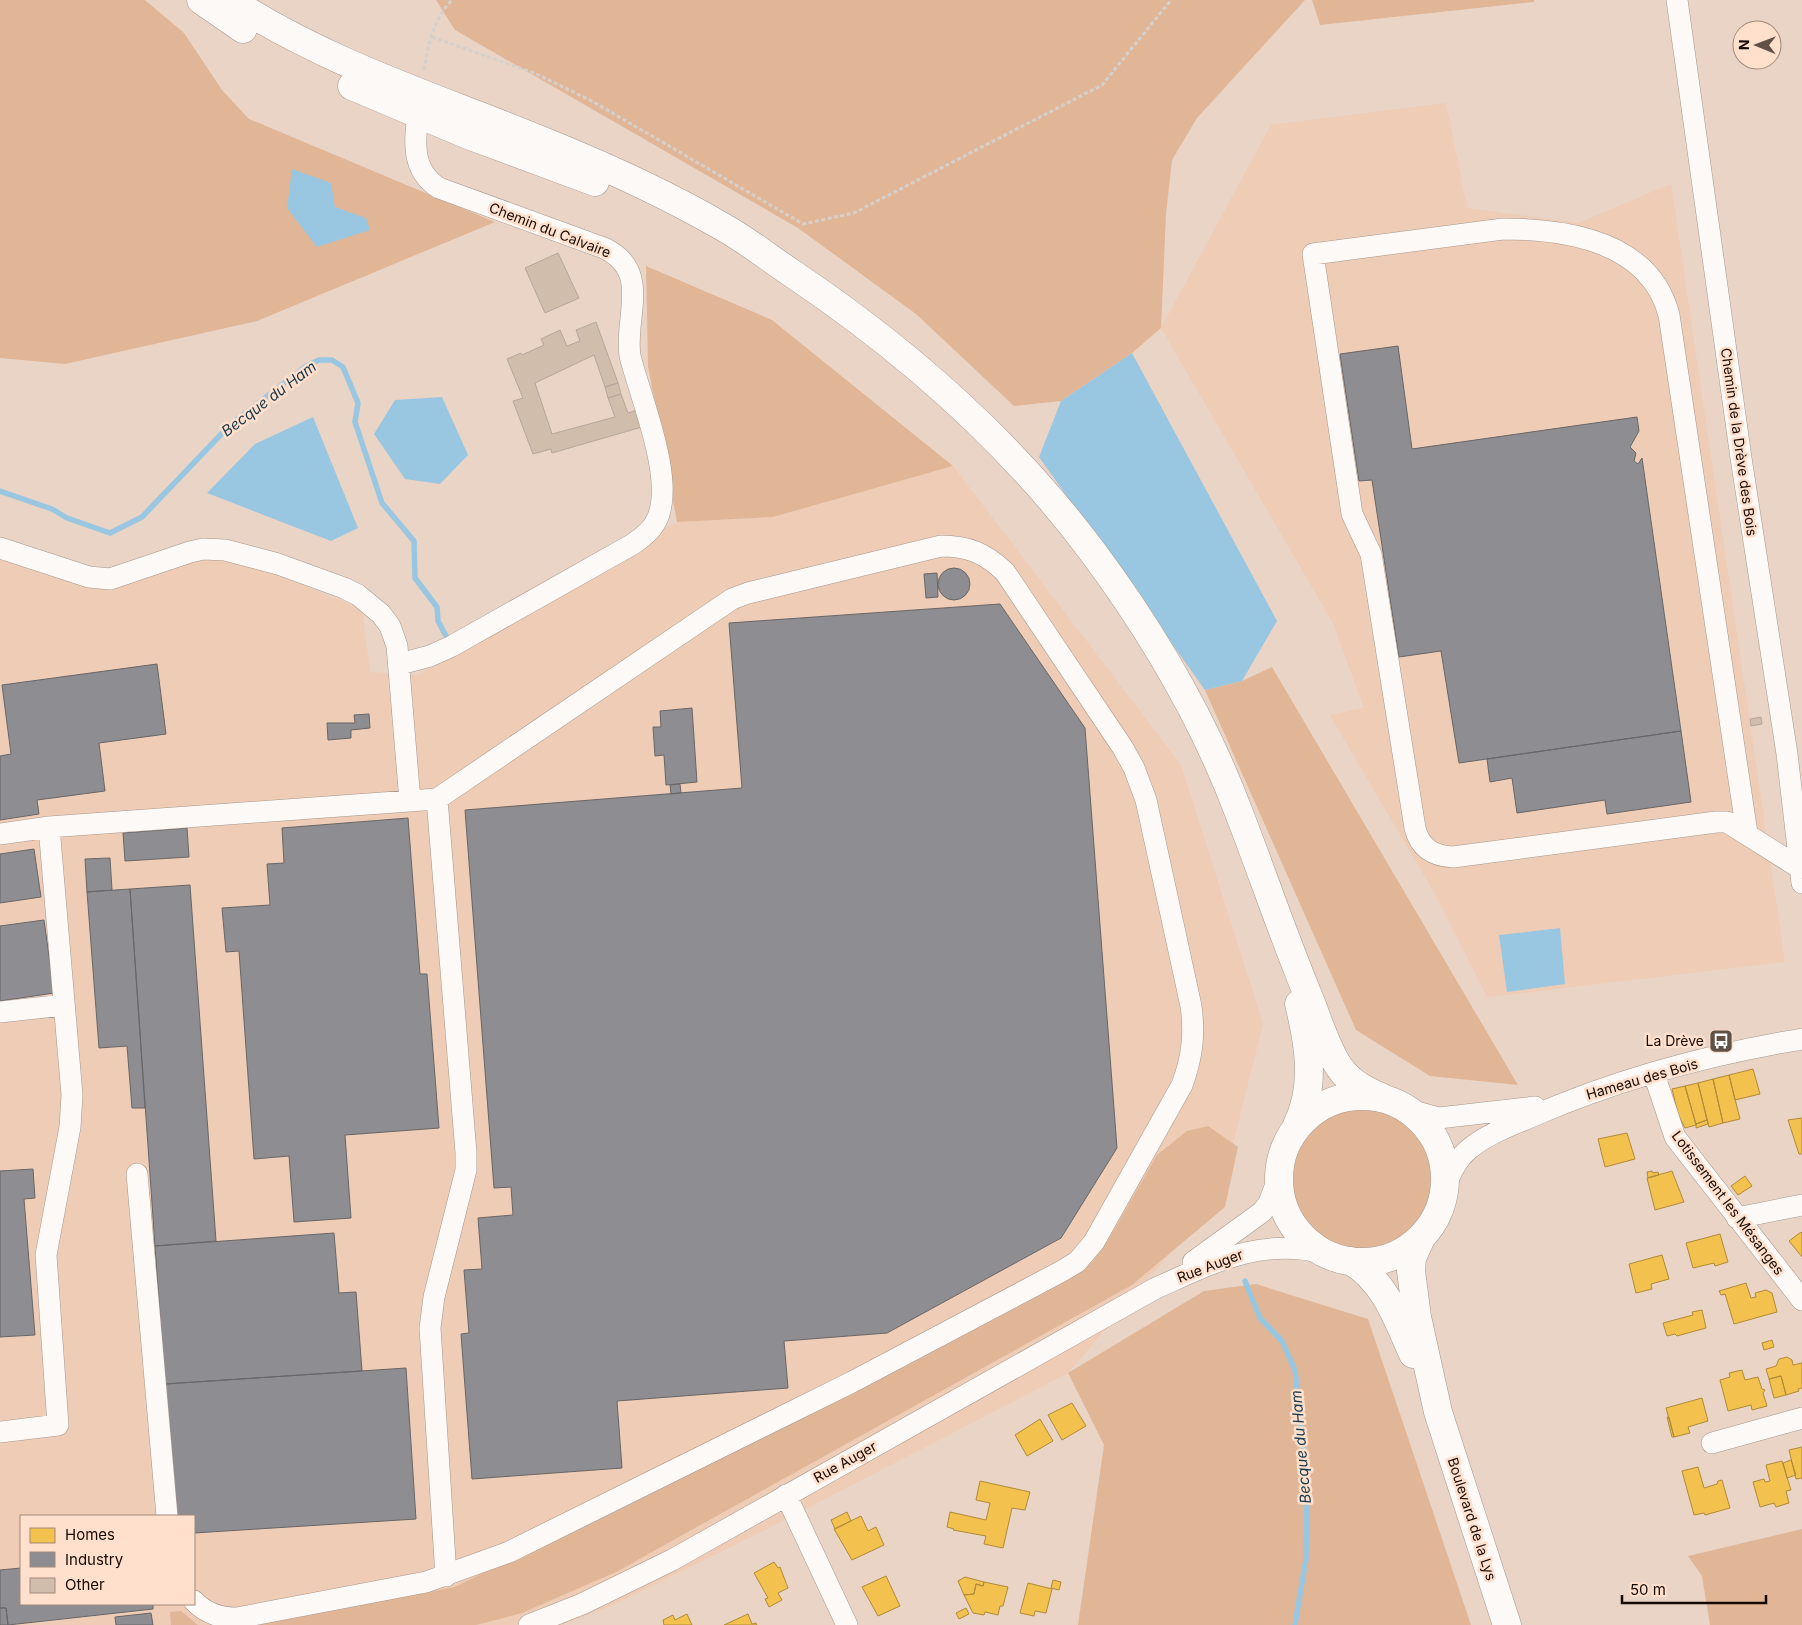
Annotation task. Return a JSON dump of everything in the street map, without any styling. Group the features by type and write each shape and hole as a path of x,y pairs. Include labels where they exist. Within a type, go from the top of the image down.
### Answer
{"main road":[{"path":"202,0 229,20 282,52 419,104 713,232 789,272 858,319 940,385 997,441 1053,502 1090,548 1144,628 1196,718 1232,794 1277,918 1336,1062 1358,1086 1410,1110 1425,1123 1440,1148 1445,1167 1445,1187 1438,1214 1421,1238 1406,1250 1389,1258 1370,1262 1351,1261 1324,1253 1303,1237 1288,1216 1281,1197 1279,1176 1282,1156 1307,1101 1309,1065 1300,1008 1277,918"},
{"path":"230,0 419,104"},
{"path":"1296,1127 1312,1112 1330,1102 1360,1095 1381,1097"},
{"name":"Boulevard de la Lys","path":"1421,1238 1412,1258 1412,1287 1426,1361 1438,1412 1507,1625"},
{"name":"Boulevard de la Lys","path":"1351,1261 1372,1276 1388,1300 1438,1412"}],"street":[{"name":"Chemin de la Drève des Bois","path":"1677,0 1740,448 1787,754 1801,878"},
{"name":"Chemin du Calvaire","path":"400,664 430,656 452,646 633,544 655,524 662,496 656,449 630,356 629,345 634,293 625,265 618,257 604,248 439,188 429,182 423,175 417,157 419,104"},
{"path":"1747,833 1670,315 1666,302 1652,280 1626,256 1602,242 1579,236 1529,229 1503,229 1313,254 1352,514 1371,554 1415,828 1422,844 1435,855 1453,857 1727,822 1747,833 1801,878"},
{"path":"0,834 49,827 437,799 732,599 748,593 941,546 970,548 983,554 1004,572 1123,748 1134,768 1146,800 1188,987 1194,1029 1193,1047 1182,1085 1094,1242 1077,1262 852,1382 509,1552 446,1576 398,1588 238,1618 224,1618 210,1613 195,1602"},
{"path":"0,548 101,579 119,577 176,555 203,549 225,550 254,556 344,588 358,595 370,603 390,626 395,636 400,664 410,801"},
{"path":"437,799 466,1153 466,1170 434,1297 430,1328 446,1576"},
{"path":"1709,823 1801,878"},
{"path":"0,1432 58,1425 46,1255 72,1111 72,1095 49,827"},
{"path":"0,1012 64,1005"},
{"name":"Hameau des Bois","path":"1410,1110 1426,1116 1456,1117 1522,1109 1570,1100 1654,1074 1745,1050 1802,1039"},
{"name":"Lotissement les Mésanges","path":"1654,1074 1675,1138 1802,1300"},
{"name":"Hameau des Bois","path":"1445,1187 1457,1162 1484,1138 1570,1100"},
{"path":"138,1174 167,1515"},
{"name":"Rue Auger","path":"1156,1288 1257,1217 1269,1203 1279,1176"},
{"path":"1737,1218 1802,1205"},
{"name":"Rue Auger","path":"529,1625 582,1604 636,1579 1156,1288 1209,1264 1255,1250 1289,1246 1324,1253"},
{"path":"1712,1444 1802,1418"},
{"path":"786,1495 845,1624"}],"path":[{"path":"419,104 432,37 442,12 452,0"},
{"path":"432,37 534,73 590,100 803,224 854,213 1102,84 1171,0"}],"shaded area":[{"path":"0,0 145,0 184,33 222,90 249,119 495,222 257,321 65,364 0,358"},
{"path":"436,0 1305,0 1197,118 1172,160 1166,214 1161,328 1132,353 1061,401 1014,406 916,314 798,228 455,30"},
{"path":"1312,0 1534,0 1534,2 1320,25"},
{"path":"1446,103 1467,208 1578,223 1671,184 1785,962 1487,997 1436,896 1330,715 1364,708 1333,623 1161,328 1271,125"},
{"path":"646,266 772,320 953,466 773,517 677,522 648,366"},
{"path":"953,466 1181,765 1263,1024 1220,1195 1068,1373 767,1529 610,1606 562,1625 0,1625 0,557 84,582 204,555 254,566 362,609 370,672 418,675 677,522 773,517"},
{"path":"1272,667 1518,1085 1430,1076 1356,1030 1205,690 1242,681"},
{"path":"1362,1109 1389,1115 1401,1121 1412,1130 1421,1141 1427,1153 1433,1180 1427,1207 1421,1219 1412,1230 1401,1239 1389,1245 1362,1251 1335,1245 1323,1239 1312,1230 1303,1219 1297,1207 1291,1180 1297,1153 1303,1141 1312,1130 1323,1121 1335,1115"},
{"path":"1208,1126 1238,1147 1225,1207 1132,1285 616,1572 522,1613 476,1625 257,1625 455,1587 1043,1291 1092,1262 1107,1242 1157,1155 1187,1131"},
{"path":"1256,1284 1368,1319 1471,1625 1078,1625 1104,1445 1068,1373 1204,1291"},
{"path":"1802,1529 1802,1625 1710,1625 1702,1576 1688,1556"},
{"path":"181,1611 198,1625 171,1625 170,1612"}],"water":[{"path":"292,169 331,183 335,207 366,218 370,230 317,247 287,208"},
{"path":"1132,353 1277,621 1242,681 1205,690 1039,457 1061,401"},
{"path":"442,397 468,455 440,484 405,479 374,434 395,400"},
{"path":"313,417 358,528 331,541 207,493 255,444"},
{"path":"1560,928 1565,984 1507,992 1499,935"}],"building: Homes":[{"path":"1753,1069 1760,1094 1735,1100 1729,1075"},
{"path":"1729,1075 1740,1119 1723,1123 1713,1079"},
{"path":"1713,1079 1723,1123 1709,1127 1698,1083"},
{"path":"1698,1083 1707,1120 1696,1124 1685,1086"},
{"path":"1685,1086 1696,1125 1685,1128 1678,1114 1672,1089"},
{"path":"1802,1118 1802,1154 1799,1154 1788,1120"},
{"path":"1707,1120 1708,1124 1696,1128 1696,1124"},
{"path":"1627,1133 1635,1159 1605,1167 1598,1139"},
{"path":"1652,1171 1653,1173 1658,1172 1659,1175 1648,1178 1647,1172"},
{"path":"1672,1171 1684,1202 1655,1210 1647,1178"},
{"path":"1745,1176 1752,1186 1738,1195 1731,1186"},
{"path":"1802,1233 1802,1257 1789,1241"},
{"path":"1720,1234 1728,1262 1715,1266 1714,1263 1693,1268 1686,1243"},
{"path":"1662,1255 1669,1279 1651,1284 1652,1289 1636,1293 1629,1264"},
{"path":"1746,1283 1751,1298 1756,1297 1755,1293 1766,1290 1772,1293 1777,1312 1734,1324 1725,1294 1721,1295 1719,1291"},
{"path":"1702,1310 1706,1328 1677,1336 1675,1334 1667,1336 1663,1323 1693,1315 1692,1312"},
{"path":"1772,1340 1774,1347 1764,1350 1762,1343"},
{"path":"1787,1357 1792,1360 1793,1365 1802,1363 1802,1388 1798,1389 1799,1391 1786,1395 1781,1376 1769,1379 1766,1369 1776,1366 1779,1359"},
{"path":"1742,1370 1745,1380 1758,1377 1762,1389 1765,1390 1763,1393 1767,1406 1752,1410 1751,1405 1728,1411 1720,1380 1730,1377 1729,1373"},
{"path":"1781,1376 1786,1395 1774,1398 1769,1379"},
{"path":"1702,1398 1708,1421 1688,1427 1690,1433 1674,1437 1666,1408"},
{"path":"1072,1403 1086,1426 1062,1440 1048,1415"},
{"path":"1667,1417 1669,1417 1674,1437 1672,1437"},
{"path":"1040,1419 1053,1441 1027,1456 1015,1435"},
{"path":"1802,1447 1802,1478 1796,1479 1789,1450"},
{"path":"1791,1460 1796,1475 1787,1478 1783,1463"},
{"path":"1782,1461 1791,1490 1786,1491 1789,1503 1776,1507 1774,1503 1760,1507 1753,1482 1764,1479 1765,1482 1770,1481 1766,1465"},
{"path":"1698,1467 1704,1488 1717,1484 1718,1481 1722,1480 1730,1508 1705,1515 1704,1513 1694,1515 1682,1471"},
{"path":"980,1481 1030,1492 1025,1510 1012,1508 1003,1548 984,1544 986,1536 953,1530 947,1527 950,1512 986,1520 990,1503 976,1500"},
{"path":"847,1512 851,1521 835,1529 831,1520"},
{"path":"861,1516 868,1531 876,1527 884,1545 852,1560 834,1529"},
{"path":"774,1562 778,1568 780,1567 788,1588 778,1593 782,1600 769,1607 765,1599 768,1598 754,1573"},
{"path":"886,1576 900,1606 878,1616 862,1587"},
{"path":"965,1577 984,1582 983,1586 976,1584 974,1594 964,1595 958,1581"},
{"path":"1053,1580 1061,1582 1059,1590 1051,1588"},
{"path":"984,1582 1008,1587 1003,1606 1000,1606 998,1615 985,1612 984,1615 973,1613 964,1595 974,1594 976,1584 983,1586"},
{"path":"1028,1583 1052,1589 1046,1613 1035,1611 1034,1616 1020,1613"},
{"path":"966,1608 969,1614 959,1619 956,1613"},
{"path":"687,1614 692,1625 664,1625 663,1620 673,1615 675,1620"},
{"path":"748,1614 752,1624 756,1623 757,1625 724,1625"}],"building: Industry":[{"path":"1398,346 1412,449 1637,417 1639,431 1630,447 1636,453 1634,461 1638,464 1642,458 1681,731 1459,763 1441,651 1399,657 1372,480 1359,481 1340,354"},
{"path":"954,568 966,572 970,584 966,596 954,600 942,596 938,584 942,572"},
{"path":"937,573 938,597 926,598 924,574"},
{"path":"1000,604 1085,728 1117,1148 1061,1238 887,1333 784,1341 788,1388 617,1401 622,1468 472,1479 461,1334 469,1333 464,1270 482,1269 478,1218 513,1215 511,1187 494,1188 465,810 742,788 729,623"},
{"path":"157,664 166,734 99,743 105,791 37,800 39,814 0,820 0,756 11,754 2,685"},
{"path":"692,708 697,782 666,785 664,755 655,756 653,727 661,727 660,711"},
{"path":"369,714 370,728 351,730 351,738 328,740 327,723 355,723 354,715"},
{"path":"1681,731 1691,802 1607,814 1605,800 1517,813 1512,778 1490,782 1487,759"},
{"path":"680,784 681,793 671,794 670,785"},
{"path":"408,818 420,974 427,974 439,1128 345,1135 351,1218 294,1222 289,1156 254,1159 239,951 226,952 222,908 270,905 267,864 284,863 282,828"},
{"path":"187,828 189,857 125,861 123,833"},
{"path":"34,849 41,897 0,903 0,854"},
{"path":"110,858 112,890 87,892 85,859"},
{"path":"190,885 216,1241 155,1246 130,889"},
{"path":"130,889 145,1108 132,1108 127,1046 99,1048 87,892"},
{"path":"44,920 54,993 0,1001 0,926"},
{"path":"33,1169 35,1198 24,1199 35,1335 0,1337 0,1171"},
{"path":"334,1233 339,1293 356,1292 362,1371 165,1384 155,1246"},
{"path":"406,1368 416,1519 195,1533 195,1515 174,1515 165,1384"},
{"path":"20,1568 20,1605 153,1605 153,1609 8,1625 6,1608 0,1608 0,1570"},
{"path":"0,1608 6,1608 8,1625 0,1625"},
{"path":"151,1613 153,1625 116,1625 115,1617"}],"building: Other":[{"path":"558,253 579,298 545,313 525,268"},
{"path":"596,322 618,383 605,387 594,355 535,383 552,434 615,417 608,398 621,394 628,413 637,410 642,427 552,453 551,449 533,454 513,401 523,398 507,359 521,353 522,355 544,345 541,339 560,330 567,346 580,341 576,330"},
{"path":"618,383 621,394 608,398 605,387"},
{"path":"1761,717 1762,724 1751,726 1750,719"}],"waterway":[{"name":"Becque du Ham","path":"0,491 52,509 67,518 110,533 142,517 230,425 308,365 319,360 332,360 343,367 358,403 355,422 382,503 414,541 415,578 437,607 438,621 446,636"},
{"name":"Becque du Ham","path":"1245,1281 1260,1318 1282,1341 1295,1370 1307,1480 1306,1559 1295,1625"}],"place":[{"name":"La Drève","path":"1721,1041"}]}
